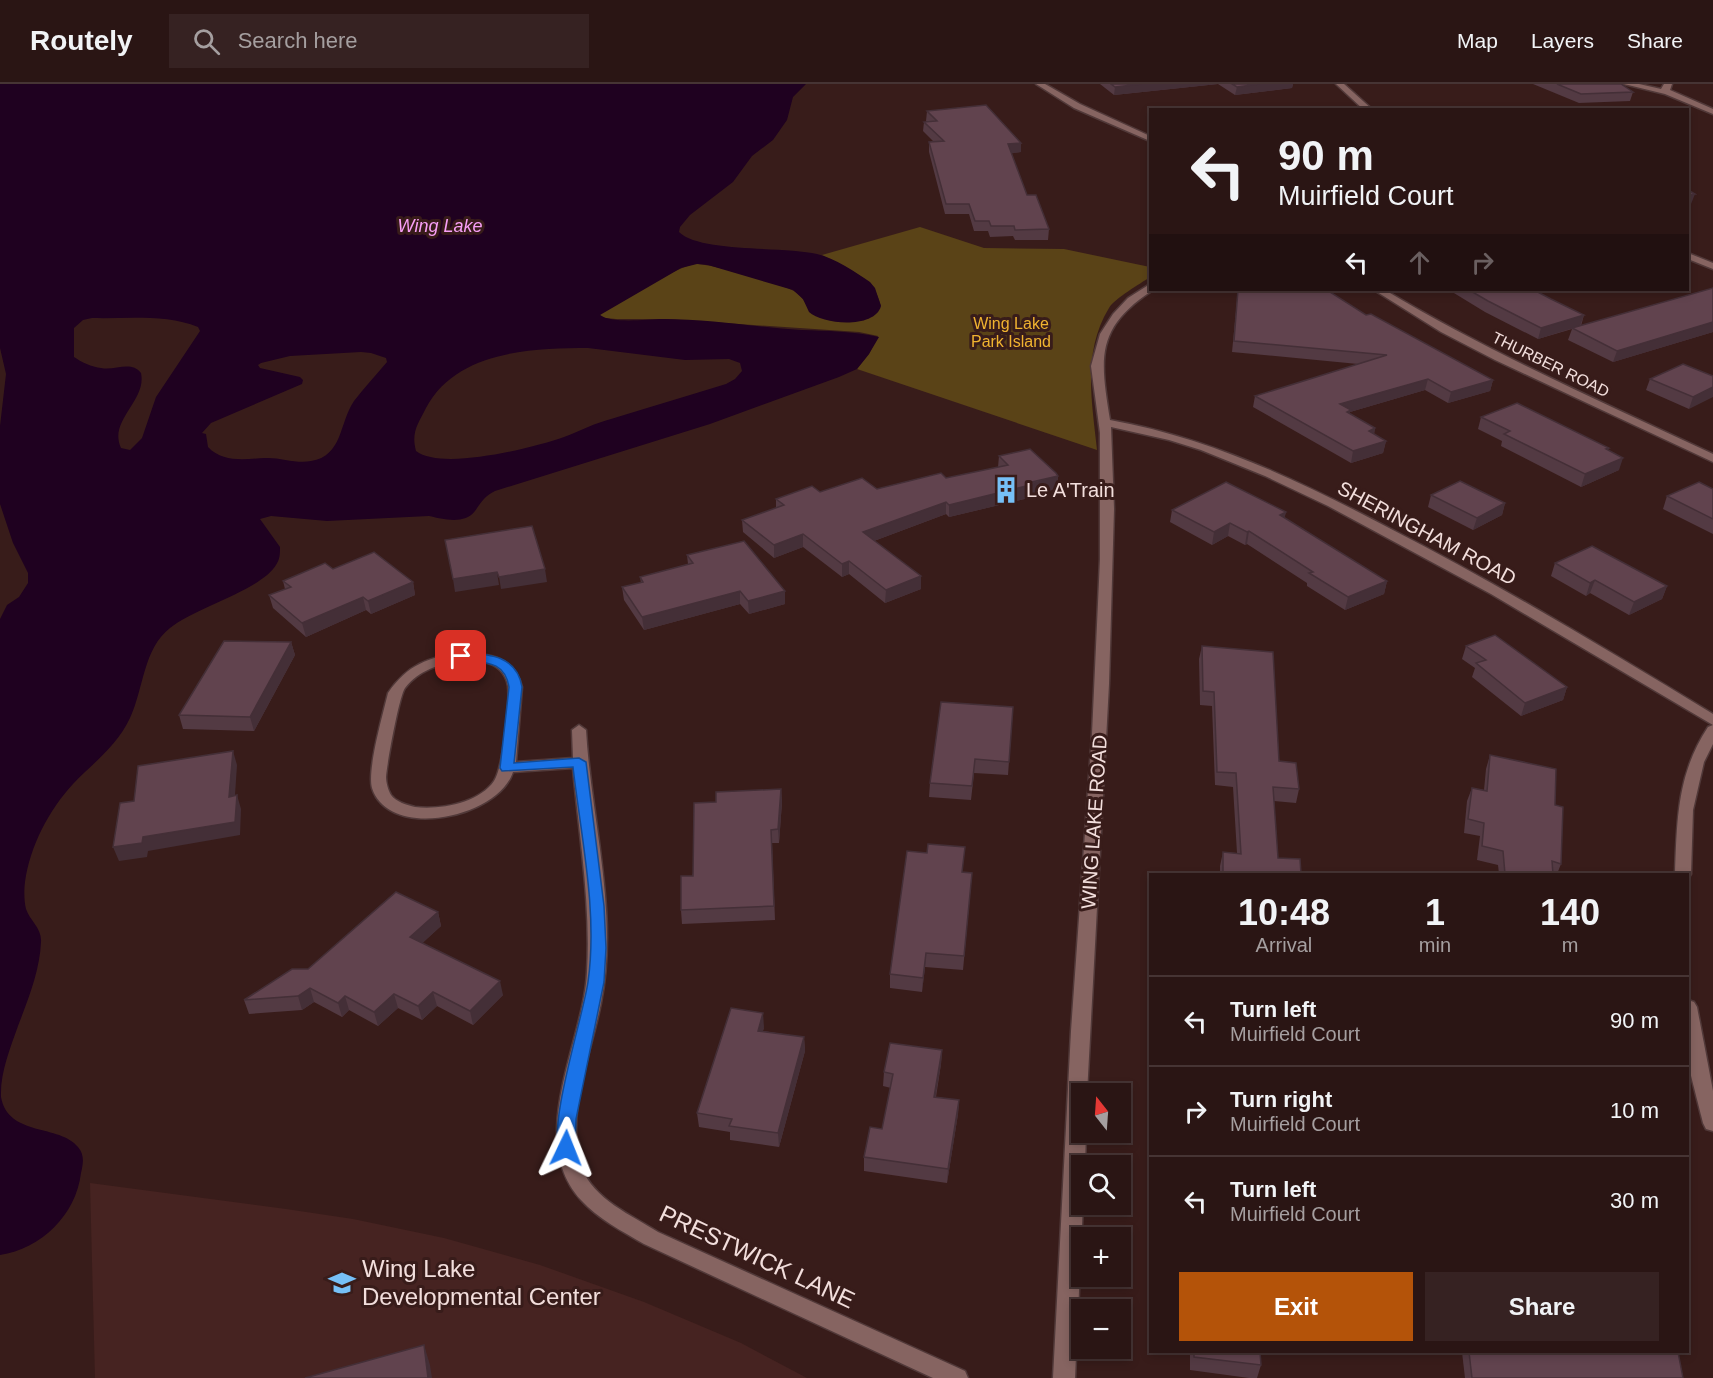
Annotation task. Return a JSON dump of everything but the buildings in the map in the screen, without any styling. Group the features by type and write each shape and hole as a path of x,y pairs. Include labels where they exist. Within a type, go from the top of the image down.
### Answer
{"street":[{"path":"1040,84 1077,106 1149,139"},
{"path":"1340,84 1367,108"},
{"path":"1628,84 1667,88 1713,112"},
{"path":"1689,256 1713,266"},
{"name":"WING LAKE ROAD","path":"1064,1378 1080,1029 1102,694 1108,488 1105,422 1096,367 1104,336 1118,313 1149,288"},
{"name":"THURBER ROAD","path":"1381,291 1438,326 1498,358 1713,458"},
{"name":"SHERINGHAM ROAD","path":"1105,422 1143,428 1183,440 1233,457 1279,477 1449,565 1713,720"},
{"path":"461,656 487,658 508,667 513,675 515,687 507,768 501,783 486,798 466,806 443,812 418,812 402,809 389,802 381,791 378,779 395,693 402,681 416,668 437,660 461,656"},
{"path":"507,768 579,762 579,730"},
{"path":"1683,873 1685,810 1696,762 1713,730"},
{"name":"PRESTWICK LANE","path":"579,762 597,906 598,948 596,982 567,1119 566,1148 573,1171 584,1191 613,1214 651,1238 957,1378"},
{"path":"1689,1014 1705,1101 1713,1123"}],"shaded area":[{"name":"Wing Lake Developmental Center","path":"90,1183 353,1219 444,1238 540,1265 644,1302 741,1343 807,1378 95,1378"}],"green space":[{"name":"Wing Lake Park Island","path":"920,227 984,248 1064,249 1149,267 1149,278 1109,308 1095,342 1091,396 1097,450 857,369 869,354 878,336 859,332 665,319 616,319 600,315 645,286 694,264 730,270 790,289 797,293 808,308 881,306 866,280 822,255"}],"water":[{"name":"Wing Lake","path":"0,84 806,84 793,97 787,120 773,140 752,156 733,182 690,215 680,227 679,232 690,239 723,246 803,252 824,256 870,282 875,288 881,306 877,313 859,321 825,320 809,312 803,299 793,290 708,265 697,264 681,268 600,315 621,320 698,320 784,329 850,332 879,337 857,369 839,377 710,424 495,491 486,497 471,515 459,520 429,516 327,521 271,516 260,519 280,547 280,556 276,565 257,582 181,620 161,637 149,658 135,706 125,728 112,746 64,794 42,829 31,855 25,882 25,899 26,909 40,933 40,953 33,985 6,1061 1,1097 6,1110 13,1118 70,1140 80,1150 83,1163 78,1188 72,1203 54,1228 29,1246 0,1255 0,619 7,605 19,597 28,583 28,573 13,543 0,504 0,426 6,374 0,348","holes":["92,318 173,320 198,327 200,331 156,397 142,438 130,450 121,448 118,438 119,428 139,393 141,373 128,366 106,369 87,364 74,357 74,328 83,320","588,348 685,360 729,359 740,363 742,371 726,384 605,421 531,447 488,456 446,459 429,457 416,451 415,433 426,408 439,389 456,375 476,364 497,357 543,349","361,352 386,358 387,362 354,401 335,446 321,458 305,462 271,458 235,459 220,456 208,447 206,434 202,433 211,423 302,384 303,380 300,377 260,368 258,365 290,356"]}],"place":[{"name":"Le A'Train","path":"1006,490"},
{"name":"Wing Lake Developmental Center","path":"342,1283"}],"route":[{"path":"461,656 487,658 508,667 513,675 515,687 507,768 579,762 597,906 598,948 596,982 567,1119 566,1148"}]}
